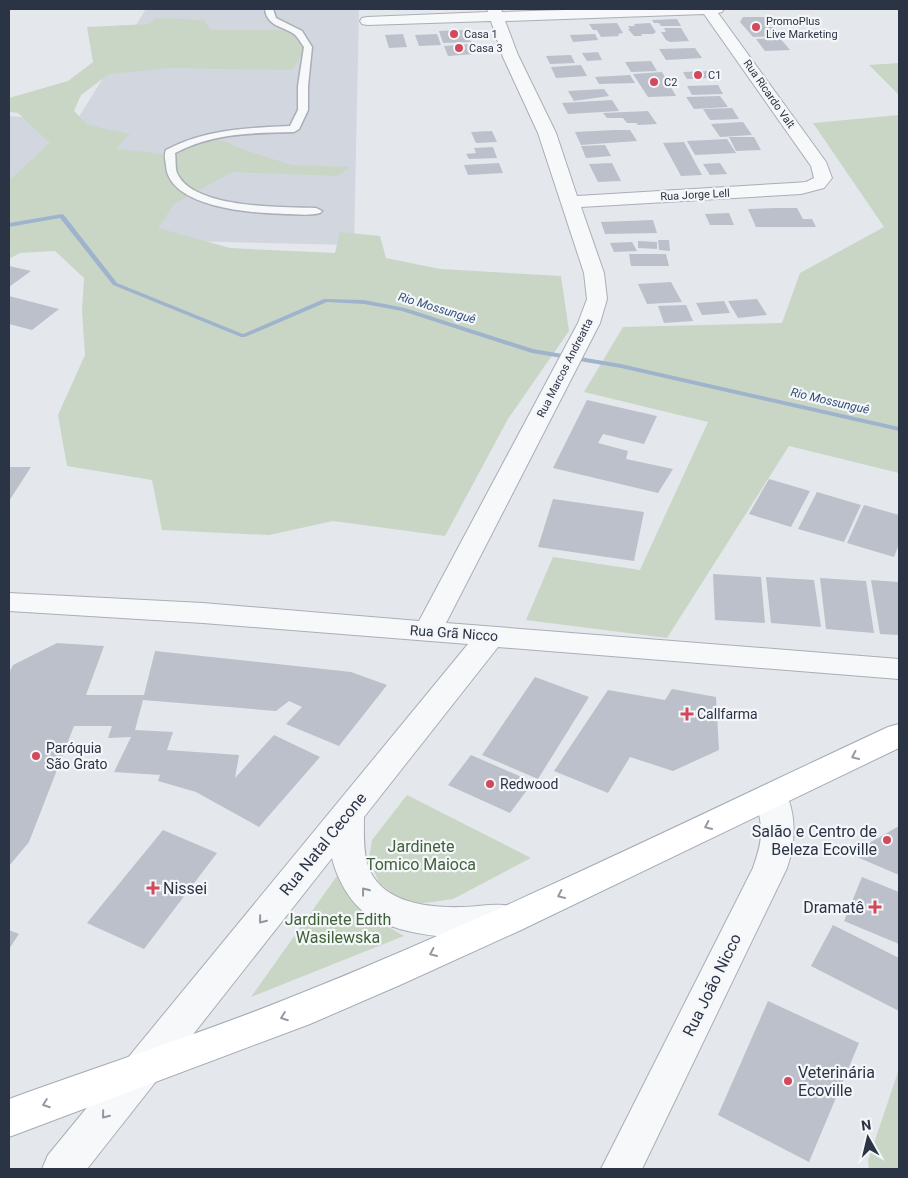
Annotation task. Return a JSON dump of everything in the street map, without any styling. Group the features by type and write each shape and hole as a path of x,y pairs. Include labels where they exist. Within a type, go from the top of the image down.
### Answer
{"main road":[{"path":"9,1118 297,1012 510,919 899,735"}],"street":[{"name":"Rua Ricardo Valt","path":"708,9 820,166 823,178 820,182"},
{"path":"367,21 495,12 717,9"},
{"name":"Rua Marcos Andreatta","path":"428,631 571,358 594,310 597,287 541,118 510,55 495,12"},
{"name":"Rua Jorge Lell","path":"569,202 793,189 814,186 820,182"},
{"name":"Rua Grã Nicco","path":"9,602 212,614 899,669"},
{"name":"Rua Natal Cecone","path":"62,1169 491,636"},
{"name":"Rua João Nicco","path":"620,1169 770,868 777,849 778,824 772,796"},
{"path":"348,814 348,848 352,870 364,890 378,905 398,915 429,921 466,922 510,919"}],"lane":[{"path":"270,9 270,16 273,20 299,33 308,47 303,86 303,110 294,129 224,132 202,137 186,142 170,152 168,162 177,182 184,189 214,203 267,210 316,211"}],"shaded area":[{"path":"146,9 359,9 354,245 9,237 9,229"},
{"path":"9,116 49,119 51,143 9,180"}],"green space":[{"path":"157,18 204,20 210,30 288,30 305,50 292,70 170,68 109,74 81,95 74,111 88,125 130,134 116,149 173,156 211,136 250,152 292,165 350,167 338,176 232,172 174,204 158,228 230,248 335,253 340,232 380,236 386,258 440,269 561,276 569,331 508,419 445,536 333,521 269,535 162,530 152,480 67,466 58,415 85,355 82,312 84,278 55,251 20,253 9,259 9,180 50,143 18,113 9,112 9,98 68,81 93,62 87,27 149,24"},
{"path":"899,63 899,95 869,65"},
{"path":"899,115 899,473 789,446 667,638 526,620 553,557 640,570 708,422 584,392 623,327 782,323 800,273 884,227 813,123"},
{"name":"Jardinete Tomico Maioca","path":"407,795 531,858 453,899 418,904 397,897 379,883 369,858 372,840"},
{"name":"Jardinete Edith Wasilewska","path":"339,873 352,898 368,915 404,936 251,997"},
{"path":"899,1069 899,1169 869,1169 868,1161"}],"building":[{"name":"PromoPlus Live Marketing","path":"743,17 765,17 772,25 766,25 767,27 773,27 780,36 753,37 740,22"},
{"path":"677,19 681,26 661,26 652,20"},
{"path":"617,23 623,33 618,34 619,36 601,37 597,30 593,30 589,24"},
{"path":"650,23 656,32 653,34 634,36 628,29 630,29 628,26 635,26 634,24"},
{"path":"664,28 681,28 689,41 670,42 666,40 661,32 666,32"},
{"path":"466,30 471,42 443,43 439,31"},
{"path":"403,34 407,47 389,48 385,35"},
{"path":"437,34 441,45 419,46 415,35"},
{"path":"595,34 598,40 573,42 570,35"},
{"path":"780,38 790,50 765,51 756,39"},
{"path":"471,44 475,54 448,56 444,46"},
{"path":"695,48 702,58 666,60 659,49"},
{"path":"598,52 602,60 587,61 582,53"},
{"path":"571,55 575,63 550,64 546,56"},
{"path":"651,61 657,71 631,72 625,62"},
{"path":"581,65 587,76 556,78 551,67"},
{"name":"C1","path":"710,71 713,78 687,79 683,72"},
{"path":"662,72 676,96 648,97 633,74"},
{"path":"630,75 635,83 599,84 595,77"},
{"path":"718,85 723,94 692,95 687,86"},
{"path":"604,89 609,96 574,101 568,91"},
{"path":"720,96 728,107 694,109 686,97"},
{"path":"612,100 619,111 568,114 562,103"},
{"path":"732,108 739,119 710,120 703,109"},
{"path":"648,111 657,124 638,125 636,123 627,123 623,118 607,118 603,113"},
{"path":"743,122 752,135 720,137 711,124"},
{"path":"630,130 637,141 581,145 575,132"},
{"path":"492,131 497,142 476,143 471,132"},
{"path":"729,137 754,137 761,150 736,151"},
{"path":"727,139 736,153 695,155 687,141"},
{"path":"684,142 702,175 681,176 663,143"},
{"path":"605,145 611,156 586,158 581,146"},
{"path":"493,147 497,158 469,159 466,154 476,153 474,148"},
{"path":"499,163 503,173 468,175 464,165"},
{"path":"612,163 621,181 598,182 589,164"},
{"path":"720,163 727,174 710,175 703,164"},
{"path":"797,208 803,219 812,219 816,227 756,227 748,209"},
{"path":"729,213 734,225 710,225 705,214"},
{"path":"653,220 657,233 605,234 601,222"},
{"path":"658,240 669,240 670,251 659,250"},
{"path":"638,241 657,242 657,249 638,248"},
{"path":"632,242 637,251 614,252 610,243"},
{"path":"629,254 666,254 669,266 631,266"},
{"path":"9,266 31,271 9,287"},
{"path":"671,282 682,302 647,304 638,284"},
{"path":"9,296 59,309 32,330 9,324"},
{"path":"757,299 767,315 738,318 728,301"},
{"path":"724,301 730,313 702,315 696,303"},
{"path":"686,305 693,321 664,323 658,306"},
{"path":"587,400 657,416 644,444 603,434 598,443 628,451 626,459 673,469 658,493 553,468"},
{"path":"9,467 31,467 9,501"},
{"path":"769,479 810,491 791,527 749,514"},
{"path":"817,492 861,505 844,542 798,529"},
{"path":"553,499 644,512 634,561 538,547"},
{"path":"864,505 899,515 899,544 894,557 847,543"},
{"path":"713,574 761,577 765,623 715,620"},
{"path":"766,577 814,580 821,627 771,623"},
{"path":"820,578 866,581 874,633 826,629"},
{"path":"871,580 899,582 899,635 880,634"},
{"path":"57,643 104,646 86,695 144,695 155,651 351,672 387,685 339,746 286,724 302,707 289,701 276,711 143,700 135,730 173,732 167,750 239,755 235,778 274,735 320,757 259,827 196,792 158,781 160,775 114,772 131,737 108,738 112,726 74,726 29,842 9,866 9,673 13,665"},
{"path":"535,677 589,697 538,779 482,755"},
{"path":"672,689 716,697 719,750 673,771 630,757 608,793 554,771 608,690 665,700"},
{"name":"Redwood","path":"471,755 533,782 510,813 448,785"},
{"name":"Salão e Centro de Beleza Ecoville","path":"899,826 899,875 850,854"},
{"name":"Nissei","path":"163,830 217,853 144,949 87,923"},
{"name":"Dramatê","path":"862,877 899,892 899,944 844,921"},
{"path":"833,925 899,958 899,1011 811,966"},
{"path":"9,930 19,934 9,949"},
{"path":"768,1001 859,1043 809,1162 718,1115"}],"waterway":[{"name":"Rio Mossunguê","path":"9,225 62,216 115,284 243,336 326,300 364,302 403,309 532,351 621,366 899,429"}],"place":[{"name":"PromoPlus Live Marketing","path":"756,27"},
{"name":"Casa 1","path":"454,34"},
{"name":"Casa 3","path":"459,48"},
{"name":"C1","path":"698,75"},
{"name":"C2","path":"654,82"},
{"name":"Callfarma","path":"687,714"},
{"name":"Paróquia São Grato","path":"36,756"},
{"name":"Redwood","path":"490,784"},
{"name":"Salão e Centro de Beleza Ecoville","path":"887,840"},
{"name":"Nissei","path":"153,888"},
{"name":"Dramatê","path":"875,907"},
{"name":"Veterinária Ecoville","path":"788,1081"}]}
